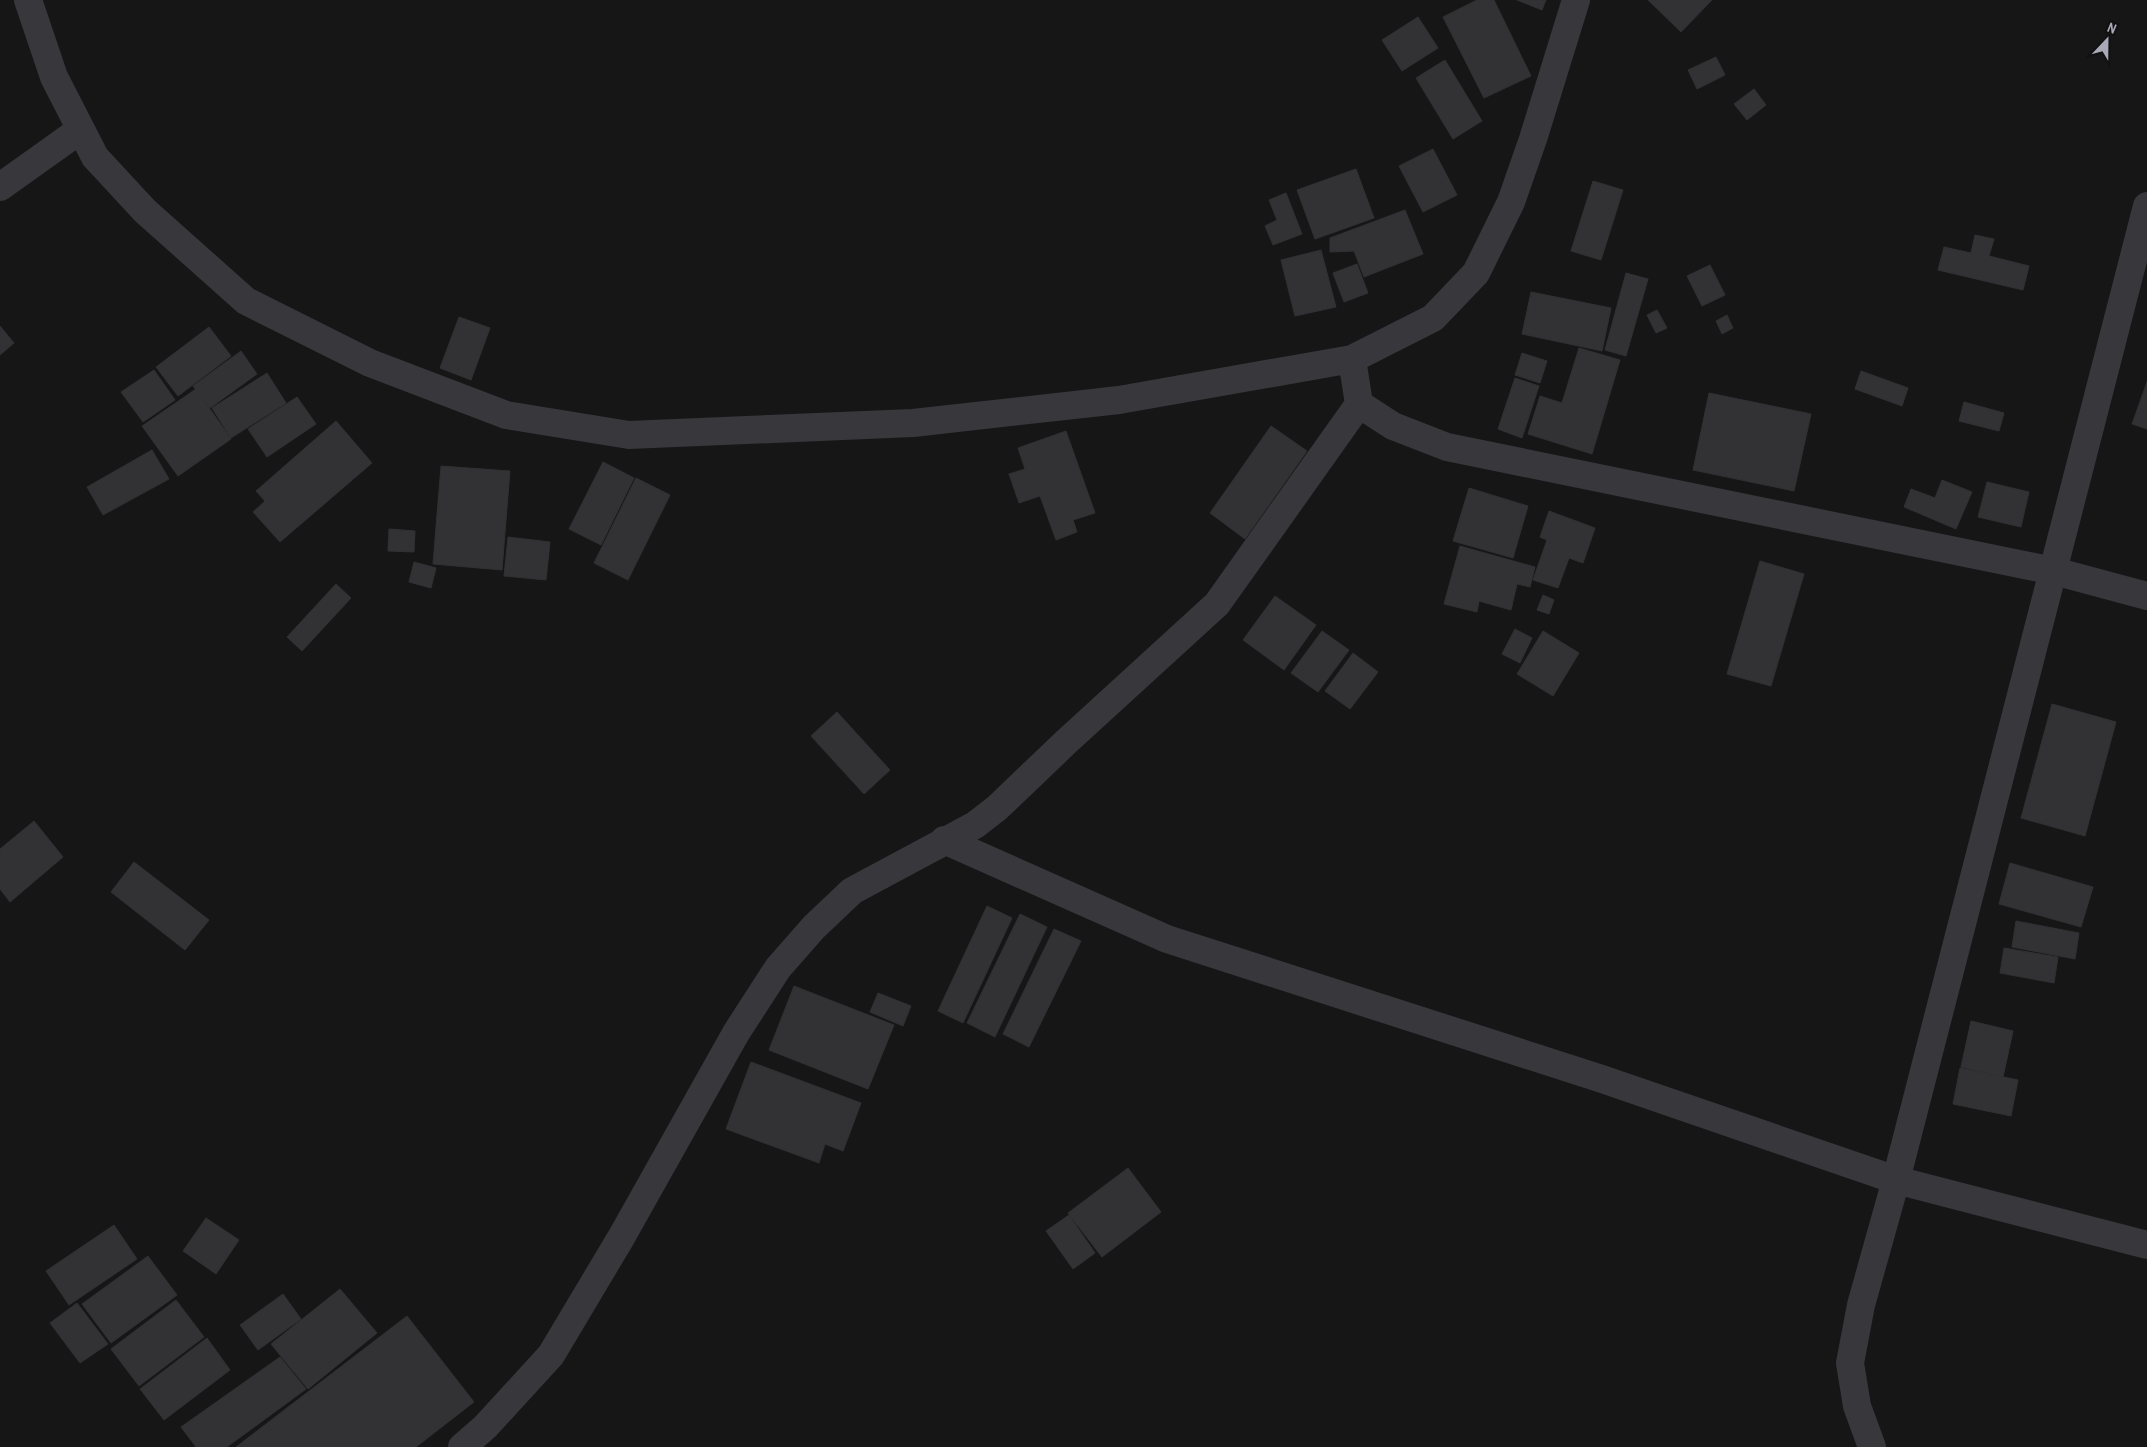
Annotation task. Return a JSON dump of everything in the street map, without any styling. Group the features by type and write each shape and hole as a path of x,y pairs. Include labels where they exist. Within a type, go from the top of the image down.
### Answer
{"street":[{"path":"28,0 54,78 95,157 145,211 246,301 370,363 506,415 628,435 913,423 1119,400 1352,359 1433,318 1476,273 1511,202 1533,139 1576,0"},
{"path":"0,187 80,130"},
{"path":"1872,1447 1857,1406 1850,1363 1861,1305 1896,1180 2147,206"},
{"path":"462,1447 485,1427 551,1355 622,1236 736,1033 778,968 814,927 852,891 975,825 997,808 1217,604 1359,404 1352,359"},
{"path":"1359,404 1393,426 1447,446 2054,571 2147,596"},
{"path":"944,840 1167,939 1602,1078 1896,1180 2147,1245"}],"building":[{"path":"1477,0 1494,0 1531,76 1484,98 1443,17"},
{"path":"1517,0 1546,0 1542,10"},
{"path":"1648,0 1712,0 1681,32"},
{"path":"1418,17 1438,48 1402,71 1382,40"},
{"path":"1716,57 1725,75 1697,89 1688,70"},
{"path":"1445,60 1482,121 1453,139 1416,78"},
{"path":"1754,89 1766,105 1747,120 1734,104"},
{"path":"1433,149 1457,195 1423,212 1399,166"},
{"path":"1356,169 1374,218 1315,239 1297,190"},
{"path":"1593,181 1623,190 1601,260 1571,251"},
{"path":"1286,193 1302,234 1273,245 1265,226 1277,220 1269,200"},
{"path":"1405,210 1423,254 1364,277 1354,251 1330,252 1330,238"},
{"path":"1975,235 1994,239 1989,256 2029,266 2023,290 1938,270 1944,247 1971,253"},
{"path":"1321,250 1336,307 1295,316 1281,260"},
{"path":"1357,264 1368,293 1344,302 1333,273"},
{"path":"1710,265 1725,295 1702,306 1687,276"},
{"path":"1626,273 1648,279 1626,356 1605,350"},
{"path":"1531,292 1611,308 1602,351 1522,334"},
{"path":"1657,310 1667,328 1656,333 1647,315"},
{"path":"1727,315 1733,328 1722,334 1716,321"},
{"path":"459,317 490,328 471,380 440,368"},
{"path":"0,326 14,343 0,355"},
{"path":"209,327 231,356 178,396 156,367"},
{"path":"1579,348 1620,360 1592,454 1528,434 1540,396 1562,403"},
{"path":"241,351 257,374 210,408 193,386"},
{"path":"1522,353 1547,361 1540,383 1515,375"},
{"path":"154,370 175,400 143,422 121,392"},
{"path":"1861,371 1908,388 1902,406 1855,389"},
{"path":"267,373 286,403 231,438 212,408"},
{"path":"1515,378 1539,386 1522,438 1498,429"},
{"path":"2147,382 2147,429 2132,424"},
{"path":"196,389 231,439 178,476 142,426"},
{"path":"1709,393 1811,414 1794,491 1693,470"},
{"path":"297,397 316,424 267,457 248,429"},
{"path":"1964,402 2004,413 1999,431 1959,421"},
{"path":"336,421 372,463 280,542 253,512 265,501 256,491"},
{"path":"1271,426 1307,451 1245,539 1210,513"},
{"path":"1066,431 1095,513 1073,520 1077,532 1056,540 1040,496 1019,503 1009,474 1025,469 1018,448"},
{"path":"152,450 169,479 103,515 87,487"},
{"path":"603,462 634,478 601,545 569,529"},
{"path":"441,466 510,471 502,570 433,564"},
{"path":"636,478 670,495 628,580 594,563"},
{"path":"1942,480 1972,492 1956,529 1904,507 1911,489 1935,498"},
{"path":"1987,482 2029,492 2021,527 1978,517"},
{"path":"1469,488 1528,506 1513,558 1453,541"},
{"path":"1549,511 1595,528 1583,563 1569,558 1558,588 1533,580 1547,540 1540,537"},
{"path":"389,529 415,531 414,552 388,551"},
{"path":"508,537 550,542 546,580 504,576"},
{"path":"1460,546 1535,567 1530,587 1517,584 1511,610 1479,601 1477,612 1444,604"},
{"path":"1760,561 1804,574 1771,686 1727,674"},
{"path":"414,562 436,568 431,588 409,582"},
{"path":"336,584 351,598 302,651 287,637"},
{"path":"1543,595 1554,600 1549,614 1537,610"},
{"path":"1275,596 1316,625 1284,670 1243,640"},
{"path":"1515,629 1532,638 1520,663 1502,654"},
{"path":"1322,631 1349,650 1318,692 1291,673"},
{"path":"1543,631 1579,653 1553,696 1517,674"},
{"path":"1353,653 1378,672 1350,709 1325,691"},
{"path":"2052,704 2116,722 2085,836 2021,818"},
{"path":"837,712 890,770 864,794 811,736"},
{"path":"34,821 63,857 10,902 0,889 0,849"},
{"path":"134,862 209,920 185,950 111,892"},
{"path":"2010,863 2093,887 2081,927 1999,904"},
{"path":"987,906 1012,918 963,1023 938,1011"},
{"path":"1020,914 1047,927 995,1037 967,1023"},
{"path":"2016,921 2079,933 2075,959 2012,947"},
{"path":"1054,929 1081,941 1029,1047 1003,1034"},
{"path":"2004,948 2058,957 2054,983 2000,973"},
{"path":"794,986 894,1025 868,1089 769,1050"},
{"path":"878,993 911,1006 903,1026 870,1012"},
{"path":"1971,1021 2013,1031 2003,1077 1961,1067"},
{"path":"751,1062 861,1103 843,1151 825,1144 819,1163 726,1129"},
{"path":"1960,1068 2018,1080 2011,1116 1953,1104"},
{"path":"1128,1168 1161,1212 1102,1257 1068,1213"},
{"path":"1069,1215 1095,1253 1073,1269 1046,1231"},
{"path":"206,1218 239,1240 216,1274 183,1251"},
{"path":"114,1225 137,1259 69,1305 46,1271"},
{"path":"148,1256 177,1295 111,1343 82,1304"},
{"path":"340,1289 377,1333 308,1389 271,1344"},
{"path":"283,1294 301,1319 258,1350 240,1325"},
{"path":"176,1300 204,1337 139,1386 111,1349"},
{"path":"77,1303 108,1344 80,1363 50,1323"},
{"path":"407,1316 474,1402 416,1447 236,1447"},
{"path":"207,1338 230,1370 164,1420 140,1389"},
{"path":"280,1357 306,1389 227,1447 196,1447 181,1427"}]}
